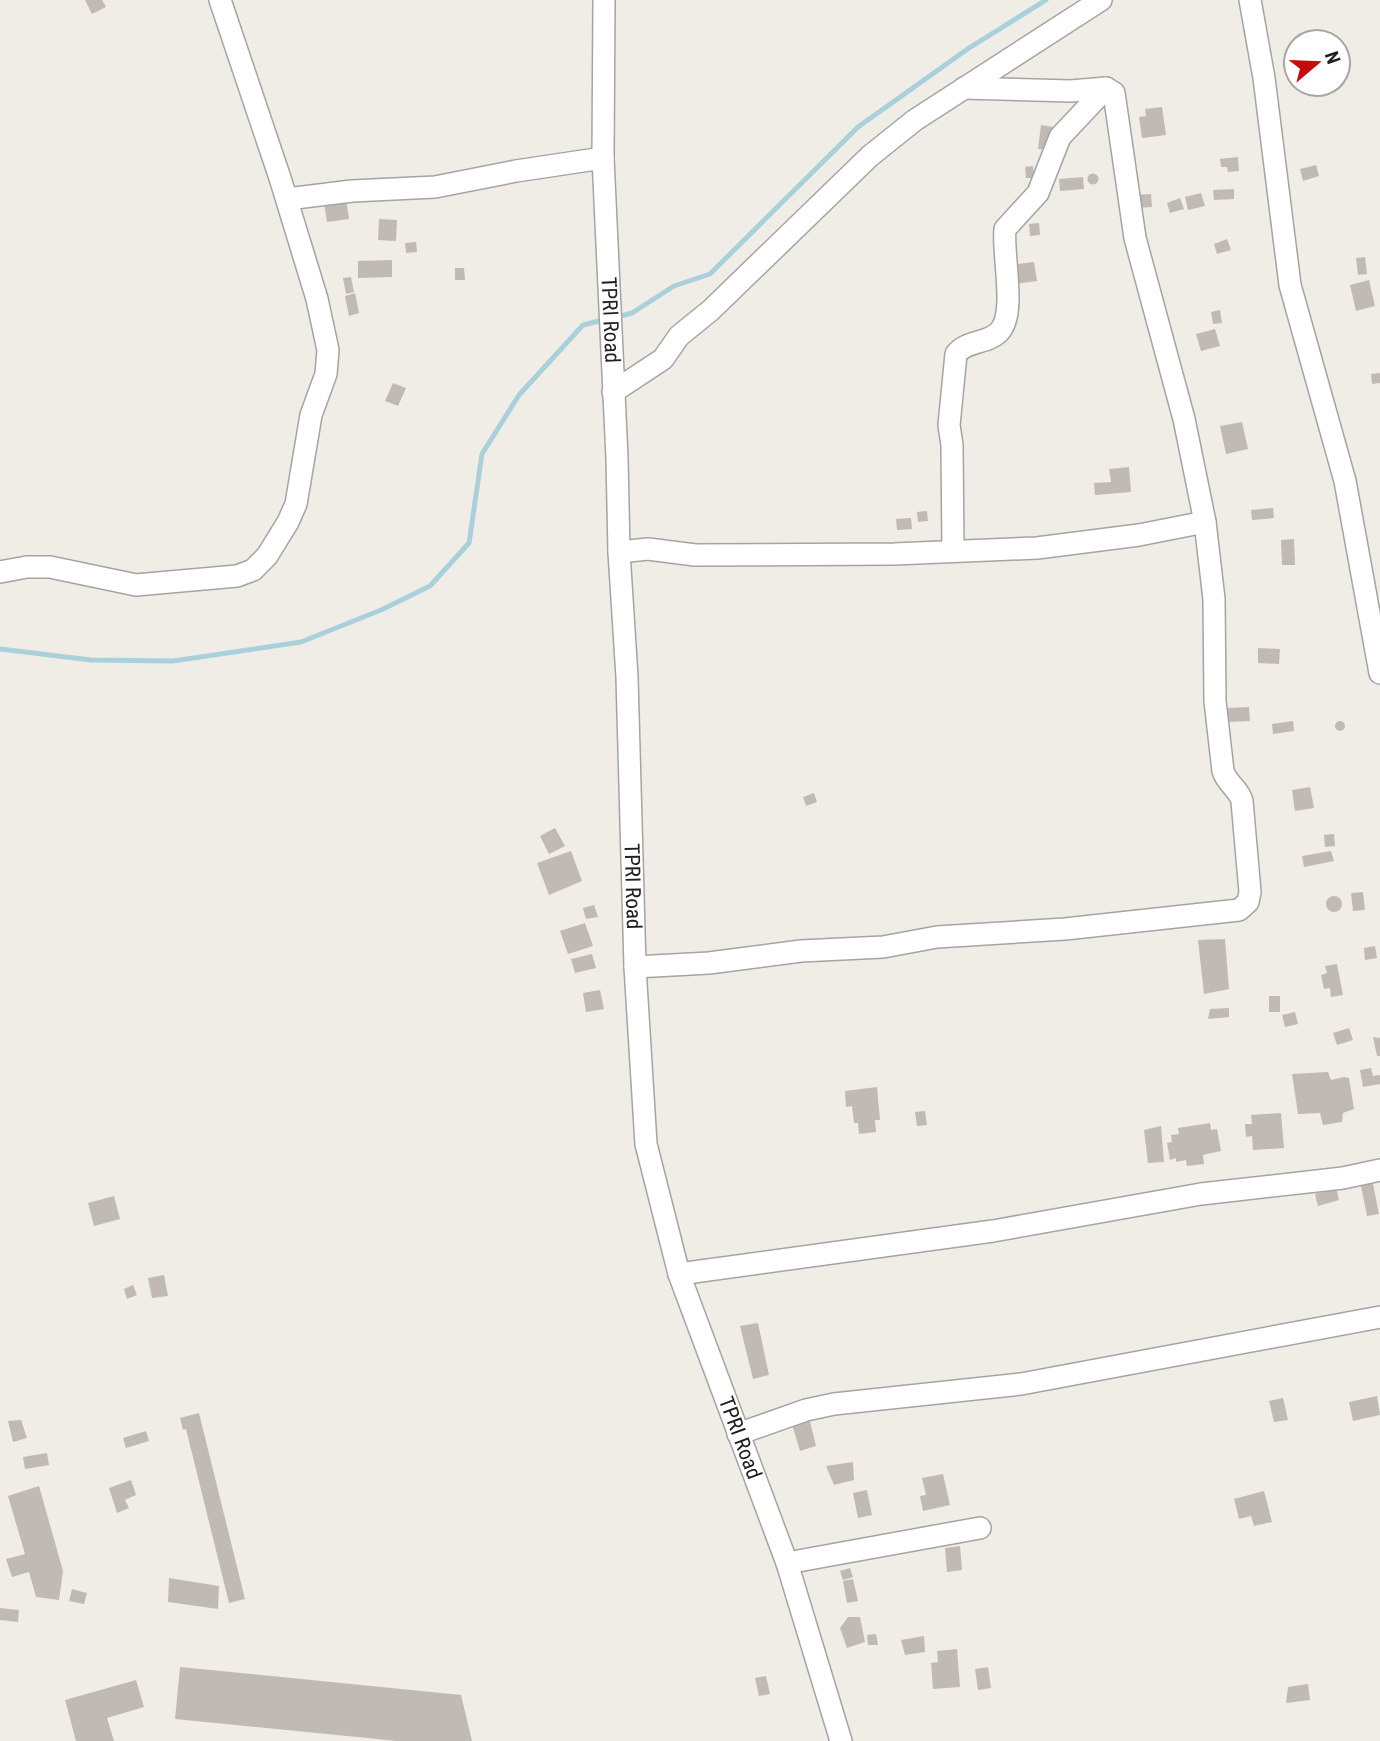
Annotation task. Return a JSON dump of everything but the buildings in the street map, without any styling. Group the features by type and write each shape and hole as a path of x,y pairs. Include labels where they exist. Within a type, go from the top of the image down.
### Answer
{"street":[{"path":"0,572 27,567 50,567 136,585 237,576 253,570 267,556 296,504 311,415 326,374 328,350 317,299 287,200 220,0"},
{"name":"TPRI Road","path":"604,0 603,158 619,552 628,689 635,967 646,1144 679,1274 787,1563 841,1741"},
{"path":"613,392 663,359 679,336 710,310 870,156 915,120 1101,0"},
{"path":"1250,0 1264,78 1290,285 1345,481 1380,673"},
{"path":"635,967 709,962 801,951 883,947 937,937 1065,929 1239,910 1248,902 1250,892 1242,801 1223,771 1216,701 1214,599 1205,522 1184,419 1135,238 1114,93 1106,88 1071,91 964,88"},
{"path":"953,550 953,445 949,425 956,355 963,347 992,337 1002,329 1007,305 1005,229 1038,193 1060,137 1106,88"},
{"path":"287,200 352,191 435,187 603,158"},
{"path":"619,552 648,549 695,555 894,554 1037,548 1086,544 1205,522"},
{"path":"679,1274 993,1231 1200,1194 1343,1178 1380,1170"},
{"path":"738,1434 806,1410 834,1404 1021,1384 1380,1317"},
{"path":"787,1563 980,1528"}],"waterway":[{"path":"617,317 632,313 674,286 710,274 858,127 969,48 1046,0"},
{"path":"0,649 91,660 173,661 301,642 381,610 430,586 469,543 482,454 519,395 583,325 607,319"}]}
